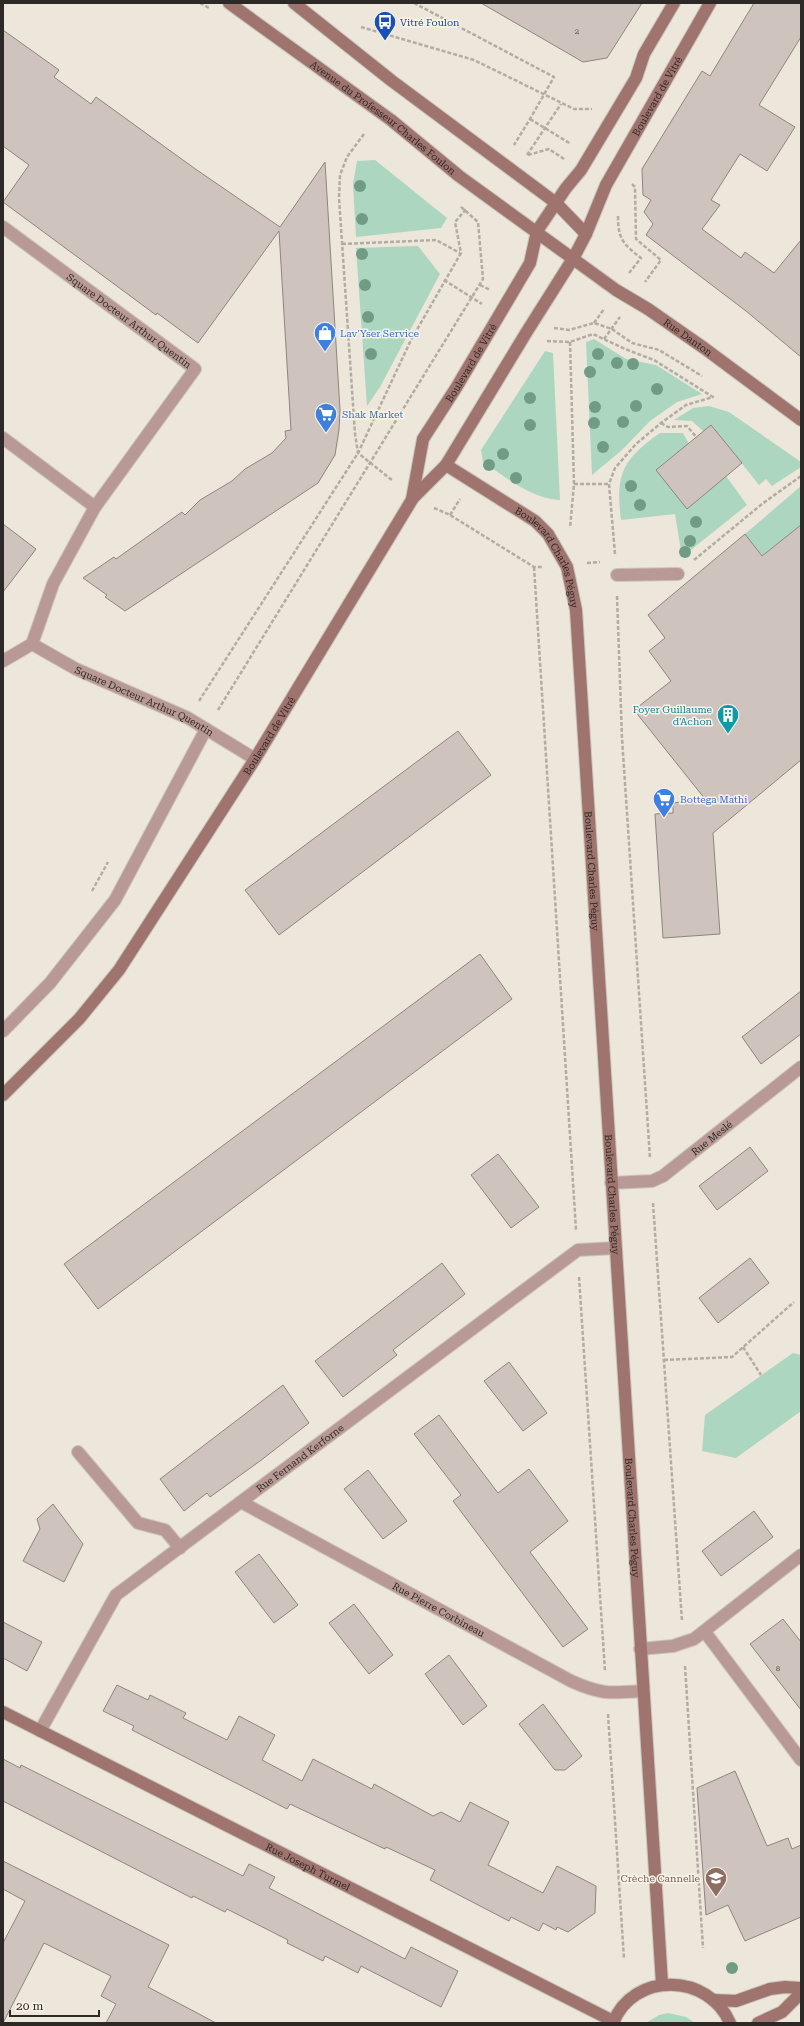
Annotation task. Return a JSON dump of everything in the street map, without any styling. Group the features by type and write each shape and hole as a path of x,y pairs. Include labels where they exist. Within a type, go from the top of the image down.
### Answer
{"street":[{"path":"294,3 381,73 556,203 586,234"},
{"name":"Boulevard de Vitré","path":"413,498 424,439 530,263 538,231 566,188 581,170 636,78 644,54 674,3"},
{"name":"Boulevard de Vitré","path":"3,1095 69,1029 119,970 255,759 413,498 446,465 574,257 586,234 606,185 710,3"},
{"name":"Avenue du Professeur Charles Foulon","path":"234,4 391,120 459,176 538,231"},
{"name":"Square Docteur Arthur Quentin","path":"3,227 195,369 95,507 53,584 32,644 76,669 188,718 255,759"},
{"path":"538,231 574,257"},
{"name":"Rue Danton","path":"574,257 616,290 648,309 704,348 801,420"},
{"path":"3,438 95,507"},
{"name":"Boulevard Charles Péguy","path":"446,465 535,521 548,534 567,567 576,610 662,1984"},
{"path":"616,575 678,574"},
{"path":"3,661 32,644"},
{"path":"3,1032 50,983 115,900 206,729"},
{"name":"Rue Meslé","path":"611,1183 652,1181 663,1176 801,1067"},
{"name":"Rue Fernand Kerforne","path":"40,1731 116,1595 578,1250 615,1248"},
{"path":"78,1452 138,1523 165,1530 180,1548"},
{"name":"Rue Pierre Corbineau","path":"241,1502 590,1689 606,1693 643,1691"},
{"path":"640,1649 683,1644 705,1632 801,1555"},
{"path":"705,1632 801,1760"},
{"name":"Rue Joseph Turmel","path":"3,1712 613,2022"},
{"path":"613,2022 628,2000 650,1987 662,1984 676,1984 690,1986 713,2000 722,2008 730,2023"},
{"path":"713,2000 736,2001 770,1989 786,1987 801,1988"},
{"path":"758,2023 782,2012 801,1994"}],"path":[{"path":"414,3 554,77 530,120"},
{"path":"353,25 474,60 561,104 526,156"},
{"path":"364,134 347,158 340,175 339,198 355,434 358,453 413,498 450,515 534,566 567,567 616,561"},
{"path":"206,729 483,279 478,222 465,210"},
{"path":"594,323 640,258 624,245 618,232 618,214"},
{"path":"188,718 358,453 411,340 461,253 455,222"},
{"path":"342,244 436,240 461,253"},
{"path":"480,285 508,301"},
{"path":"536,318 552,328 569,330 594,323 612,329 632,343 659,350 704,377"},
{"path":"604,339 654,360 713,397 686,405 661,422 622,458 615,468 609,484 616,561 622,738 703,1948"},
{"path":"570,342 574,484 570,529"},
{"path":"661,422 668,427 687,426 697,438"},
{"path":"678,574 762,504 801,476"},
{"path":"574,484 609,484"},
{"path":"90,895 109,860"},
{"path":"664,1360 732,1357 794,1302"},
{"path":"743,1347 761,1375"}],"green space":[{"path":"375,160 447,218 441,228 356,237 353,184 357,161"},
{"path":"418,246 440,274 380,387 367,406 356,248"},
{"path":"594,339 626,359 656,365 702,394 677,402 650,421 622,450 592,475 586,342"},
{"path":"545,351 553,353 560,500 539,495 510,481 483,462 481,450"},
{"path":"709,406 729,412 801,462 801,467 772,486 766,479 759,485 712,426 704,432 692,421 674,420 693,408"},
{"path":"660,433 683,433 689,444 726,476 747,505 682,557 675,514 621,520 619,491 624,469 637,451"},
{"path":"801,486 801,525 762,556 745,534"},
{"path":"793,1353 801,1355 801,1411 736,1458 702,1451 705,1415"},
{"path":"668,2013 686,2017 695,2023 646,2023 659,2015"}],"building":[{"path":"481,3 642,3 607,58 583,62"},
{"path":"754,3 801,3 801,37 759,105 795,127 767,171 740,154 711,200 720,205 702,229 741,258 745,252 774,273 801,240 801,357 746,311 646,235 653,224 644,212 651,200 643,195 642,169 702,71 710,76"},
{"path":"3,30 59,70 54,77 91,104 96,97 194,168 280,227 325,162 340,410 339,430 335,455 318,483 125,611 105,597 107,595 83,578 114,557 116,559 182,512 185,515 200,500 232,481 245,469 272,453 286,438 285,431 291,430 279,231 198,343 157,313 156,315 3,202 29,165 3,146"},
{"path":"711,425 742,463 687,509 656,470"},
{"path":"3,524 36,549 3,592"},
{"name":"Foyer Guillaume d'Achon","path":"801,525 801,760 713,833 720,934 663,938 655,814 673,813 673,803 705,799 634,710 671,681 649,651 665,638 648,615 745,534 762,556"},
{"path":"458,731 491,775 279,935 245,890"},
{"path":"480,954 512,999 98,1309 64,1264"},
{"path":"801,991 801,1034 761,1064 742,1037"},
{"path":"750,1147 768,1171 717,1210 699,1186"},
{"path":"498,1154 539,1207 511,1228 471,1175"},
{"path":"750,1258 769,1283 718,1323 699,1298"},
{"path":"442,1263 465,1294 393,1350 397,1355 343,1397 315,1361"},
{"path":"509,1362 547,1413 523,1431 484,1381"},
{"path":"283,1385 309,1423 210,1497 207,1493 184,1511 160,1479"},
{"path":"439,1415 498,1493 529,1469 568,1521 530,1552 588,1629 563,1647 453,1501 461,1495 414,1434"},
{"path":"368,1470 407,1521 383,1539 344,1489"},
{"path":"53,1504 83,1544 64,1582 23,1561 40,1529 37,1519"},
{"path":"754,1511 773,1537 721,1576 702,1551"},
{"path":"259,1554 298,1605 274,1623 235,1572"},
{"path":"354,1604 393,1655 369,1674 329,1623"},
{"path":"783,1619 801,1642 801,1710 750,1644"},
{"path":"3,1622 42,1642 27,1671 3,1658"},
{"path":"449,1655 487,1706 463,1725 425,1674"},
{"path":"117,1685 148,1700 150,1695 186,1713 183,1718 227,1740 239,1716 275,1735 262,1760 302,1781 313,1759 372,1789 374,1784 433,1816 441,1812 460,1822 470,1802 509,1822 488,1865 543,1893 557,1866 596,1886 595,1913 568,1932 557,1927 556,1930 543,1923 539,1931 511,1917 509,1921 430,1880 435,1870 386,1847 385,1849 290,1804 287,1809 132,1730 134,1726 103,1711"},
{"path":"543,1704 582,1756 565,1770 555,1770 519,1724"},
{"path":"3,1759 20,1768 21,1765 243,1876 249,1864 275,1877 269,1888 405,1959 411,1947 458,1971 441,2007 361,1966 358,1973 325,1956 323,1961 287,1943 288,1940 227,1909 225,1912 193,1896 192,1898 3,1801"},
{"path":"735,1771 767,1846 788,1838 792,1849 801,1845 801,1917 745,1941 728,1905 706,1915 697,1788"},
{"path":"3,1861 169,1945 148,1987 216,2023 106,2023 116,2004 101,1996 111,1976 44,1943 3,2023 3,1943 25,1901 3,1889"}],"place":[{"name":"Vitré Foulon","path":"385,42"},
{"name":"Lav'Yser Service","path":"325,352"},
{"name":"Shak Market","path":"326,434"},
{"name":"Foyer Guillaume d'Achon","path":"728,734"},
{"name":"Bottega Mathi","path":"664,818"},
{"name":"Crèche Cannelle","path":"716,1898"}]}
